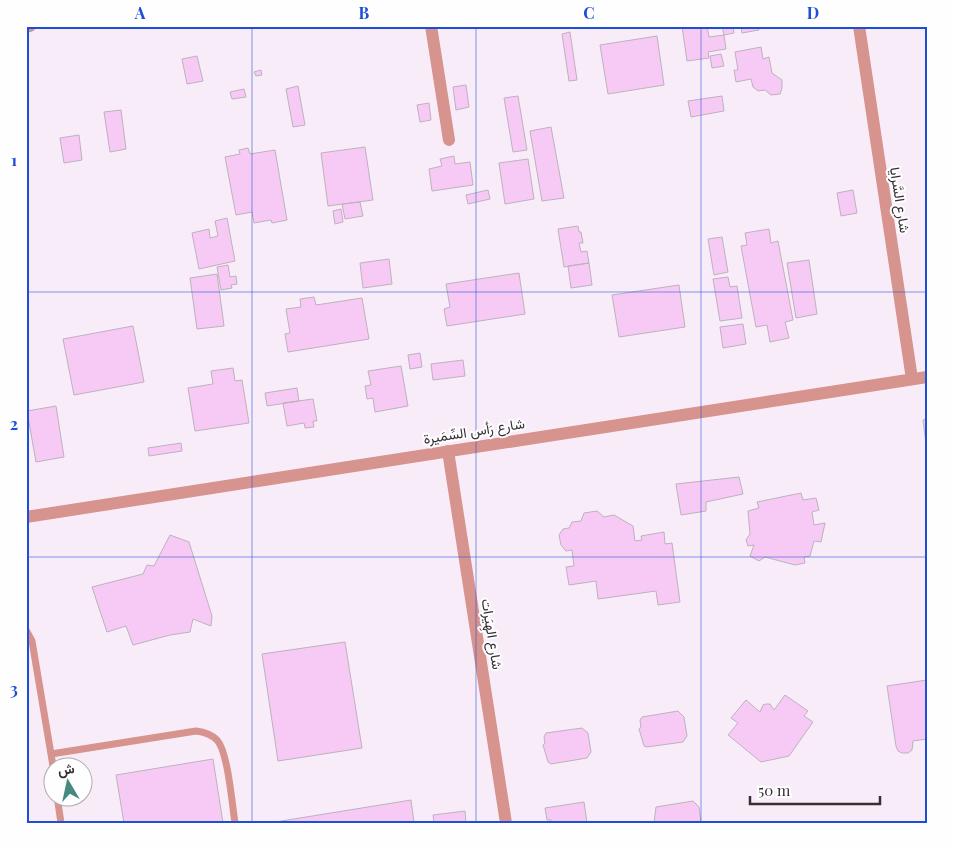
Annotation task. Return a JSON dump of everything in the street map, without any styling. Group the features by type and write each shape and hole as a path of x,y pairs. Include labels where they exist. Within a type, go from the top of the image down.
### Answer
{"street":[{"path":"26,27 30,26"},
{"path":"431,26 448,140"},
{"name":"شارع السَّرايا","path":"859,26 912,379"},
{"name":"شارع رَأس السِّمَيرة","path":"26,517 927,377"},
{"name":"شارع الهِيَرات","path":"448,450 506,823"}],"lane":[{"path":"26,630 32,641 51,754 196,731 203,732 216,739 224,752 235,823"},
{"path":"59,806 62,823"}],"building":[{"path":"682,26 707,26 709,37 724,35 726,49 708,52 709,58 687,61"},
{"path":"722,26 733,26 734,33 724,35"},
{"path":"741,26 758,26 759,30 742,33"},
{"path":"570,32 577,80 569,81 562,34"},
{"path":"657,36 664,85 608,94 600,45"},
{"path":"761,47 763,59 769,57 772,73 782,80 780,94 771,95 765,90 758,91 753,87 751,79 736,82 734,70 738,70 735,52"},
{"path":"721,54 724,66 712,68 710,56"},
{"path":"197,56 203,81 187,84 182,59"},
{"path":"261,70 262,75 256,76 254,72"},
{"path":"466,85 469,107 456,110 453,87"},
{"path":"298,86 305,125 293,127 286,89"},
{"path":"244,89 246,97 232,99 230,92"},
{"path":"518,96 527,150 513,152 504,98"},
{"path":"722,96 724,111 691,117 688,101"},
{"path":"429,103 431,120 420,122 417,105"},
{"path":"121,110 126,149 110,152 104,112"},
{"path":"551,127 564,198 542,201 530,131"},
{"path":"79,135 82,160 64,163 60,138"},
{"path":"365,147 373,200 328,206 321,153"},
{"path":"248,148 250,154 275,150 287,220 272,223 271,220 254,223 252,212 236,215 225,157 240,154 239,150"},
{"path":"454,156 455,164 470,162 473,185 432,191 429,169 442,166 440,159"},
{"path":"528,159 534,199 505,204 499,163"},
{"path":"488,190 490,199 468,204 466,195"},
{"path":"853,190 857,213 841,216 837,193"},
{"path":"360,202 363,216 345,219 342,204"},
{"path":"341,209 343,222 335,224 333,211"},
{"path":"227,218 235,261 199,269 192,233 209,229 210,238 218,236 215,221"},
{"path":"578,226 583,243 579,243 581,252 587,251 589,263 564,267 558,229"},
{"path":"769,229 771,243 778,241 793,320 785,322 789,338 770,342 767,325 756,327 741,246 747,245 745,233"},
{"path":"722,237 728,272 714,275 708,239"},
{"path":"389,259 392,284 363,288 360,263"},
{"path":"809,260 817,314 796,318 787,263"},
{"path":"589,263 592,285 571,288 568,266"},
{"path":"228,265 230,277 236,276 237,284 231,285 232,288 221,290 217,267"},
{"path":"519,273 525,314 447,326 444,309 450,307 446,284"},
{"path":"217,274 224,326 197,329 190,278"},
{"path":"728,277 730,287 737,286 742,318 720,321 713,279"},
{"path":"679,285 685,327 619,337 612,295"},
{"path":"314,297 316,305 362,298 369,339 288,352 285,334 290,333 286,309 301,307 300,299"},
{"path":"743,324 746,344 723,348 720,327"},
{"path":"133,326 144,382 74,395 63,339"},
{"path":"420,353 422,367 410,369 408,355"},
{"path":"463,360 465,376 433,380 431,364"},
{"path":"401,366 408,406 375,412 373,398 367,399 365,386 371,385 368,371"},
{"path":"233,368 235,381 242,380 249,423 195,431 188,388 213,384 211,371"},
{"path":"297,388 299,401 267,406 265,393"},
{"path":"313,399 317,421 313,421 314,427 305,428 304,423 287,426 283,403"},
{"path":"56,406 64,457 36,462 27,411"},
{"path":"927,419 927,452 923,420"},
{"path":"181,443 182,451 149,456 148,448"},
{"path":"739,477 743,494 706,502 706,511 681,515 676,484"},
{"path":"801,493 803,500 816,498 819,510 812,512 814,525 825,523 821,542 814,541 810,556 804,557 805,563 795,565 765,557 759,561 750,556 754,545 748,546 746,540 750,534 748,511 759,508 757,502"},
{"path":"597,511 604,517 614,515 633,526 635,541 642,540 641,536 664,532 665,544 672,543 680,602 658,605 656,591 598,599 596,581 569,585 566,567 574,566 572,550 566,551 561,545 559,535 563,529 569,528 572,522 581,521 584,513"},
{"path":"170,535 189,542 212,616 211,626 193,619 190,632 170,635 133,645 126,626 107,632 92,587 143,574 147,565 154,566"},
{"path":"345,642 362,748 278,761 262,654"},
{"path":"927,680 927,739 913,741 912,750 908,753 902,753 898,751 896,746 887,686"},
{"path":"785,695 808,711 804,716 813,722 789,756 761,762 728,735 738,723 731,718 746,700 760,712 763,705 766,704 770,704 774,710"},
{"path":"678,711 684,717 687,736 683,742 644,746 639,729 642,717"},
{"path":"582,728 588,733 591,752 587,758 551,764 548,762 543,745 546,733"},
{"path":"213,759 223,823 124,823 116,775"},
{"path":"411,800 414,823 269,823"},
{"path":"693,801 699,807 701,823 654,823 656,807"},
{"path":"584,802 587,823 551,823 551,820 547,820 545,808"},
{"path":"465,811 466,823 434,823 433,815"}]}
